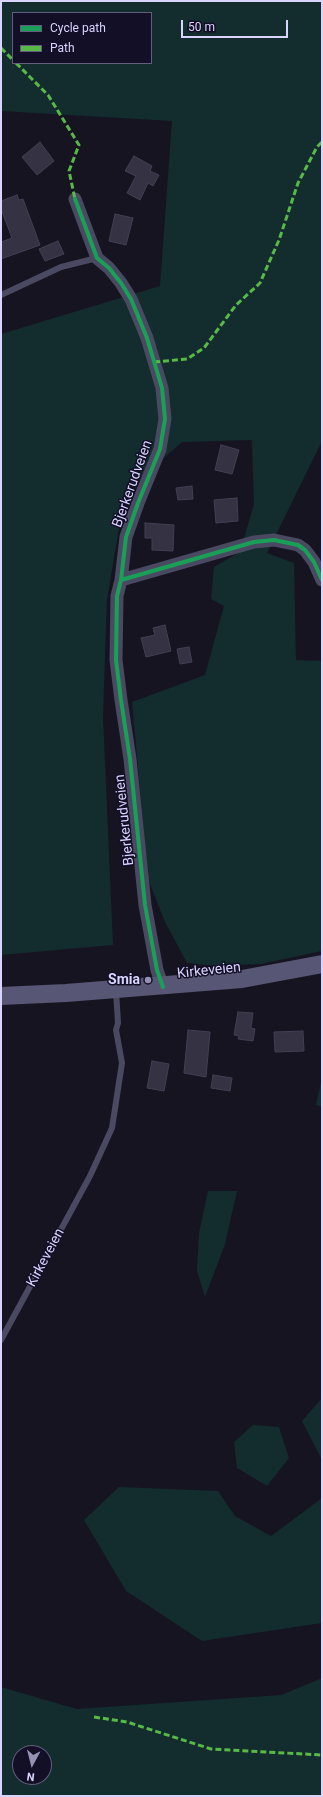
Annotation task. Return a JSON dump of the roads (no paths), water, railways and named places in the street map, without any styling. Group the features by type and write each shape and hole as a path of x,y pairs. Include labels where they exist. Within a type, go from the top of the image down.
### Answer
{"main road":[{"name":"Kirkeveien","path":"1,996 163,987 242,979 322,964"}],"street":[{"name":"Bjerkerudveien","path":"75,199 97,258 121,282 131,299 147,338 162,388 165,419 160,449 138,503 126,538 121,580 117,596 116,660 130,759 145,905 157,970 163,987"},
{"path":"121,580 254,542 274,540 298,545 305,550 314,562 322,580"}],"lane":[{"path":"1,295 61,267 97,258"},
{"name":"Kirkeveien","path":"1,1340 90,1176 112,1128 122,1063 116,1030 118,1023 116,990"}],"place":[{"name":"Smia","path":"148,980"}]}
